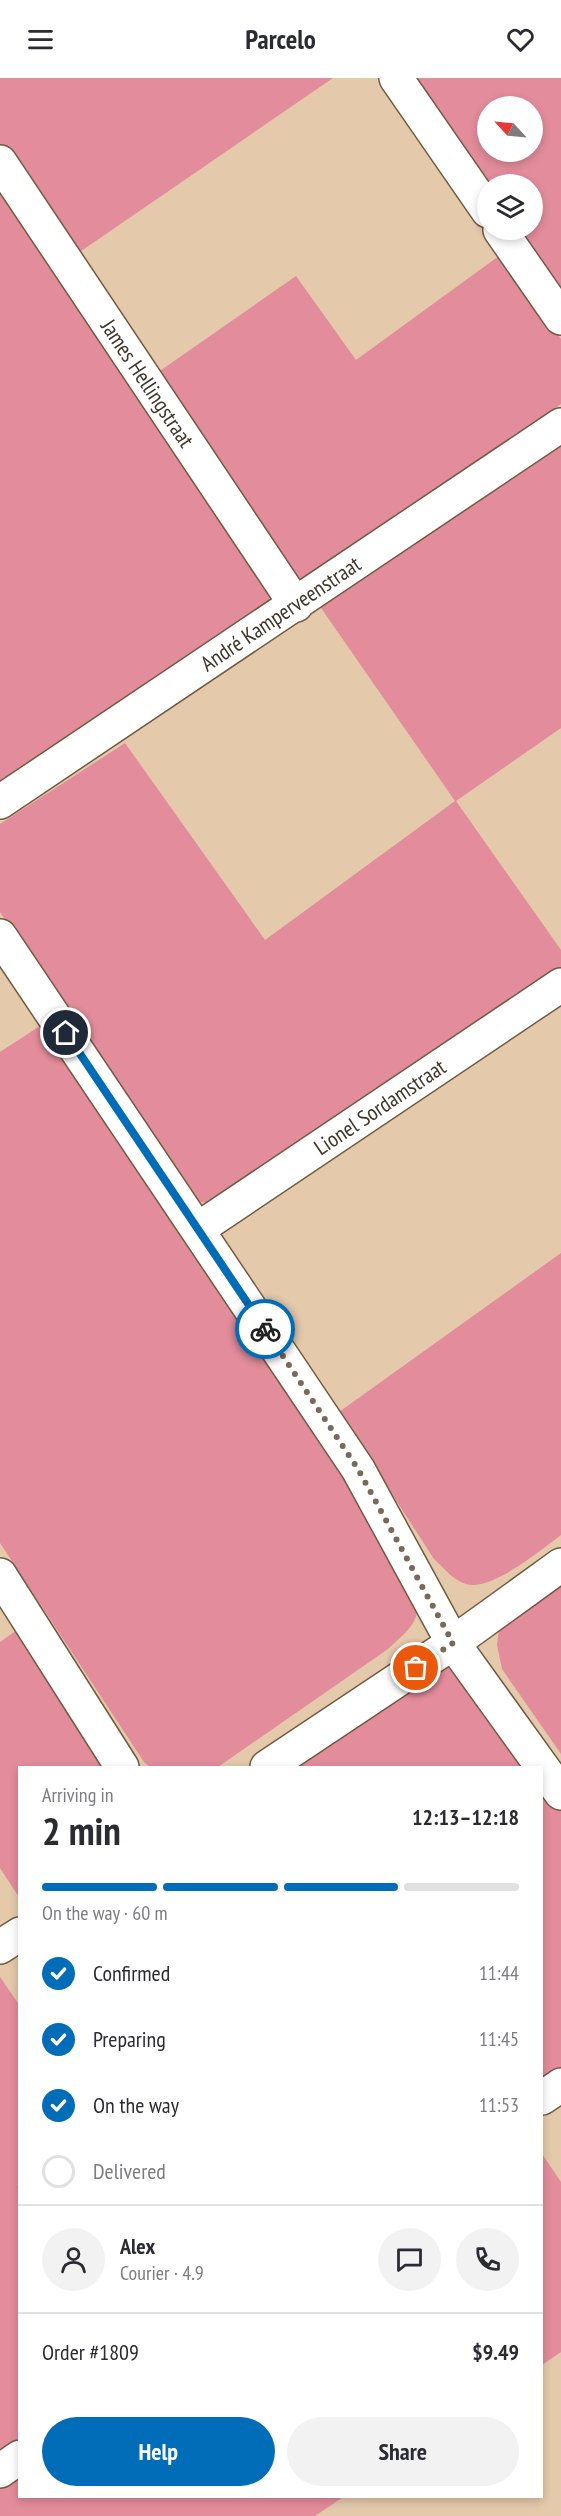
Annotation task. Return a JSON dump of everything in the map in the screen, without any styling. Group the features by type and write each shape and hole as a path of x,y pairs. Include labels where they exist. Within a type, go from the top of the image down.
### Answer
{"street":[{"path":"396,78 477,195"},
{"name":"James Hellingstraat","path":"0,162 296,605"},
{"path":"507,240 561,318"},
{"name":"André Kamperveenstraat","path":"0,802 561,425"},
{"path":"0,936 358,1469 453,1643 542,1766"},
{"name":"Lionel Sordamstraat","path":"198,1228 561,985"},
{"path":"268,1766 453,1643 561,1565"},
{"path":"0,1575 121,1766"},
{"path":"543,1768 561,1793"},
{"path":"0,1947 18,1935"},
{"path":"543,2097 561,2085"},
{"path":"0,2470 18,2458"}],"shaded area":[{"path":"0,78 333,78 74,256 0,145"},
{"path":"409,78 561,78 561,298 521,240 543,240 543,174 481,174"},
{"path":"0,179 278,597 0,785"},
{"path":"503,253 561,339 561,404 295,585 154,375 296,276 356,360"},
{"path":"561,440 561,728 456,801 561,950 561,967 216,1203 200,1202 187,1191 0,912 0,824 125,743 265,940 455,801 319,605"},
{"path":"40,1026 419,1588 418,1608 413,1623 388,1649 219,1766 149,1766 144,1762 0,1543 0,1052"},
{"path":"561,1253 561,1535 506,1574 482,1584 466,1584 451,1575 434,1559 339,1412"},
{"path":"561,1569 561,1754 502,1669 497,1645 500,1621"},
{"path":"24,1625 118,1766 18,1766 18,1895 0,1868 0,1642"},
{"path":"456,1662 536,1766 282,1766 413,1672"},
{"path":"543,1775 561,1803 561,2075 543,2088"},
{"path":"0,1977 18,2003 18,2439 0,2451"},
{"path":"543,2155 561,2182 561,2352 543,2364"},
{"path":"18,2471 18,2498 342,2498 315,2516 0,2516 0,2483"}],"way so far":[{"path":"265,1329 358,1469 453,1643 416,1668"}],"route":[{"path":"66,1033 265,1329"}]}
